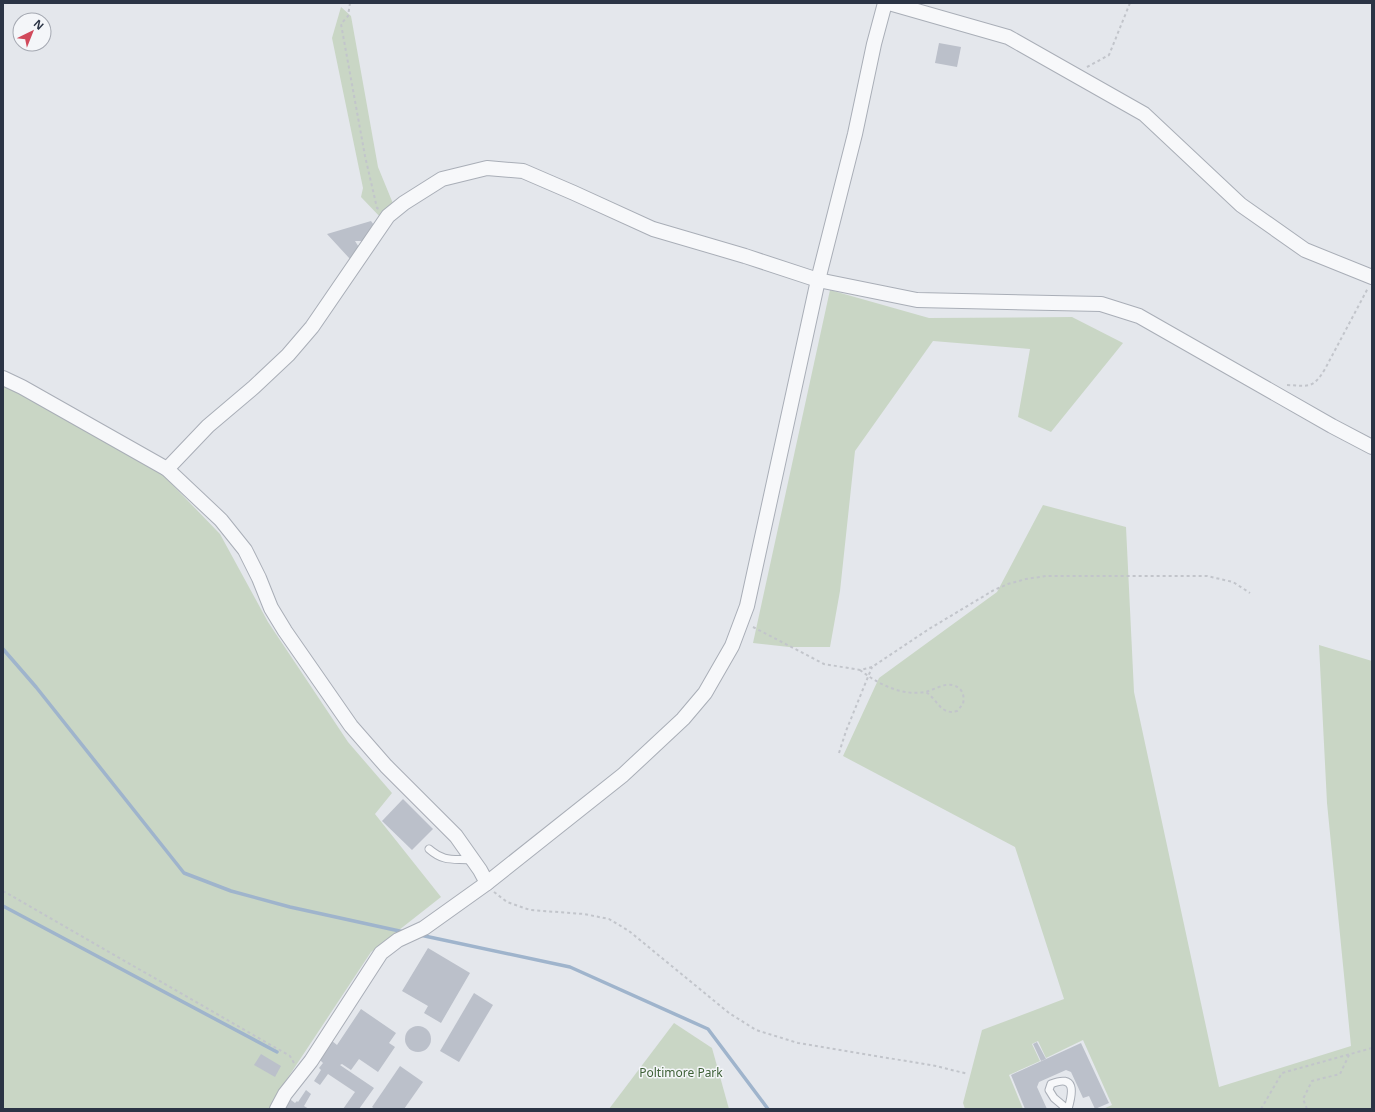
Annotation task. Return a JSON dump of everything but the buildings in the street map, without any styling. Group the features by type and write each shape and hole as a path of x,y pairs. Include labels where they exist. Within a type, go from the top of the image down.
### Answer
{"street":[{"path":"277,1109 285,1094 311,1061 381,953 398,940 424,928 487,883 623,775 683,719 705,693 732,646 747,606 818,280 855,134 874,44 885,3"},
{"path":"889,3 1008,37 1144,114 1241,205 1305,250 1370,282"},
{"path":"167,469 208,426 254,387 288,355 312,327 388,216 404,203 442,179 487,168 523,171 653,229 745,256 818,280 917,300 1101,304 1139,316 1332,426 1372,447"},
{"path":"3,378 22,387 167,469 221,520 244,550 259,578 271,608 285,631 351,726 386,766 456,836 487,883"}],"lane":[{"path":"429,849 437,856 447,859 473,860"}],"path":[{"path":"350,3 348,16 341,24 365,156 377,208 388,216"},
{"path":"1074,74 1109,55 1130,3"},
{"path":"1268,390 1275,385 1310,386 1318,381 1370,282"},
{"path":"741,620 824,664 860,670 872,667 929,629 994,590 1026,579 1046,576 1207,576 1233,582 1250,593"},
{"path":"840,753 846,731 872,667"},
{"path":"860,670 882,685 892,689 926,692 953,685 958,687 963,694 963,704 957,711 947,712 939,707 932,696 926,692"},
{"path":"487,883 495,894 507,902 530,910 584,914 609,919 629,931 729,1013 756,1030 798,1043 936,1066 968,1074"},
{"path":"3,891 290,1056 300,1075"},
{"path":"1261,1109 1282,1073 1372,1048"},
{"path":"1308,1109 1303,1099 1312,1081 1340,1074 1349,1055"}],"green space":[{"path":"341,7 351,16 378,167 394,206 383,220 361,197 363,188 332,38"},
{"path":"830,290 929,318 1072,317 1123,343 1051,432 1018,417 1030,349 933,341 855,451 840,591 830,647 789,647 753,643"},
{"path":"3,384 162,474 220,534 268,622 348,742 392,793 375,814 441,897 371,952 285,1082 269,1109 3,1109"},
{"path":"1043,505 1126,527 1134,692 1219,1087 1351,1046 1327,803 1319,645 1372,661 1372,1109 1103,1109 1112,1105 1083,1040 1046,1058 1038,1041 1032,1044 1040,1061 1009,1075 1023,1109 965,1109 963,1103 982,1030 1064,999 1015,847 843,756 879,678 997,592"},
{"name":"Poltimore Park","path":"674,1023 712,1048 729,1109 609,1109"}],"waterway":[{"path":"3,649 36,687 184,873 231,891 290,907 404,932"},
{"path":"3,906 277,1052"},
{"path":"420,935 570,967 708,1029 768,1109"}]}
